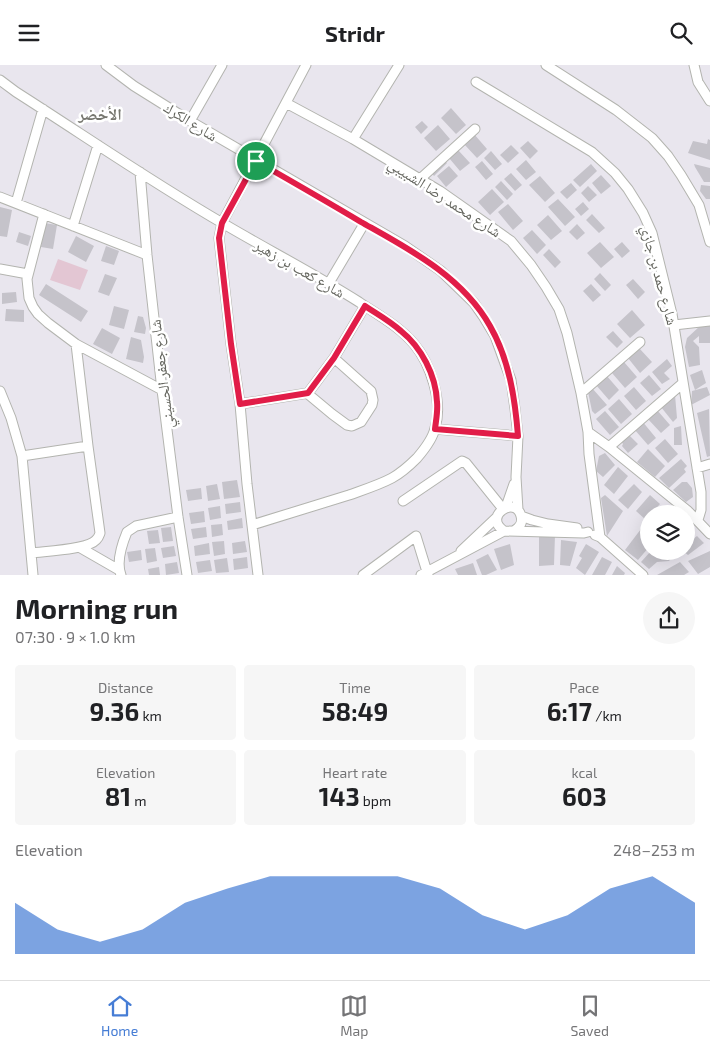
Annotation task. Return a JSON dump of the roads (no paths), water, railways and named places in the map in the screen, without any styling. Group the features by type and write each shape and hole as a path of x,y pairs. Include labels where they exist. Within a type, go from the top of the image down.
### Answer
{"street":[{"name":"شارع الكرك","path":"106,65 134,86 190,121 404,246 441,271 474,303 484,315 495,336 511,381 518,436 516,477 520,513"},
{"path":"190,121 222,65"},
{"path":"258,575 240,404 219,242 222,223 306,65"},
{"path":"352,139 399,65"},
{"path":"546,65 616,110 652,137 682,175 699,205 710,242"},
{"path":"694,65 698,82 710,101"},
{"name":"شارع كعب بن زهير","path":"1,82 222,223 329,283 365,306 402,331 422,355 434,385 437,401 435,429 416,458 392,478 367,488 252,525"},
{"name":"شارع حمد بن جازي","path":"476,82 592,152 606,164 628,189 644,213 652,233 674,325 701,493 701,510 704,523"},
{"name":"شارع محمد رضا الشبيبي","path":"286,103 440,191 511,241 531,265 559,309 567,333 588,432 589,454 600,537"},
{"path":"16,203 44,109"},
{"path":"420,179 475,129"},
{"path":"73,226 98,145"},
{"name":"شارع جعفر الحسيني","path":"140,172 162,390 186,575"},
{"path":"0,197 147,255"},
{"path":"699,205 710,206"},
{"path":"44,214 27,279 27,289 33,307 48,323 76,344 162,390"},
{"path":"329,283 364,223"},
{"path":"0,269 28,274"},
{"path":"240,404 308,394 334,358 365,306"},
{"path":"674,325 710,321"},
{"path":"581,393 640,342"},
{"path":"31,553 79,547 94,542 100,533 76,344"},
{"path":"308,394 347,425 352,426 361,422 372,405 371,391 334,358"},
{"path":"609,447 683,383"},
{"path":"0,391 11,418 22,456 33,575"},
{"path":"435,429 518,436"},
{"path":"588,432 704,523 710,533"},
{"path":"22,456 88,446"},
{"path":"403,501 462,461 466,463 504,508"},
{"path":"697,468 710,464"},
{"name":"شارع الكرك","path":"504,508 516,477"},
{"path":"454,558 504,508 514,508 539,522 585,529 600,537 643,575"},
{"path":"515,530 521,524 520,513"},
{"path":"120,573 119,562 127,532 136,526 178,517"},
{"path":"497,517 498,525 504,531 510,532 515,530 588,532"},
{"path":"363,575 416,536 425,574 504,531"},
{"path":"79,547 120,573"}],"district":[{"name":"الأخضر","path":"100,113"}]}
